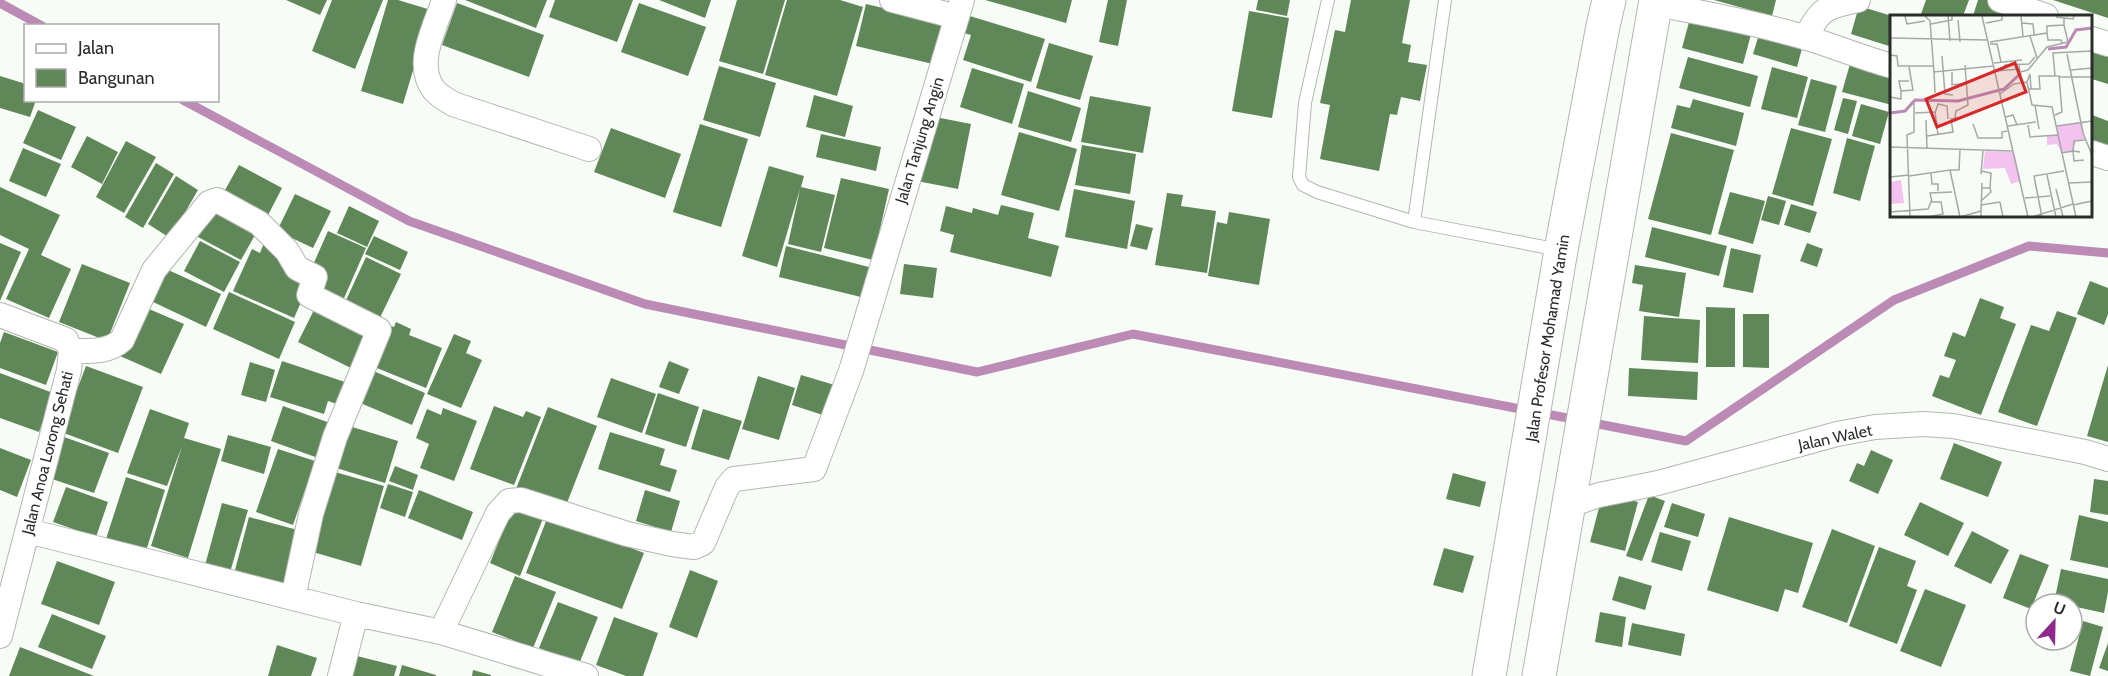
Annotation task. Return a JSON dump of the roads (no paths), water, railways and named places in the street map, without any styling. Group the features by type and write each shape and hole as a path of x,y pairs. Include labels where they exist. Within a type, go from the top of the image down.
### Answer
{"main road":[{"path":"1539,676 1655,2"},
{"path":"1606,13 1649,35"},
{"name":"Jalan Profesor Mohamad Yamin","path":"1489,676 1561,250 1606,13"}],"street":[{"path":"444,0 425,56 426,77 435,92 453,104 589,149"},
{"path":"892,0 959,9"},
{"path":"1806,38 1815,19 1825,9 1858,0"},
{"path":"2000,0 2043,15"},
{"path":"1655,2 1754,23 1890,65"},
{"name":"Jalan Tanjung Angin","path":"441,632 498,513 509,501 521,500 627,534 694,547 703,543 729,483 737,477 814,469 851,371 959,9"},
{"path":"2093,40 2108,44"},
{"path":"2093,154 2108,158"},
{"path":"71,351 104,350 115,347 122,340 154,270 209,203 217,200 259,223 287,251 297,268 315,277 309,295 379,330 336,437 311,513 293,598"},
{"name":"Jalan Anoa Lorong Sehati","path":"0,315 66,340 71,351 60,406 0,636"},
{"name":"Jalan Walet","path":"1570,493 1599,495 1658,483 1837,434 1875,427 1923,424 1953,426 2085,452 2108,459"},
{"path":"28,531 356,614 441,632 586,676"},
{"path":"340,676 356,614"}],"lane":[{"path":"1328,0 1305,103 1299,177 1303,185 1317,192 1414,222 1561,250"},
{"path":"1414,222 1444,0"}],"waterway":[{"path":"0,3 38,24"},
{"path":"187,102 409,221 645,304 977,372 1133,334 1686,441 1894,300 2029,246 2108,253"}]}
